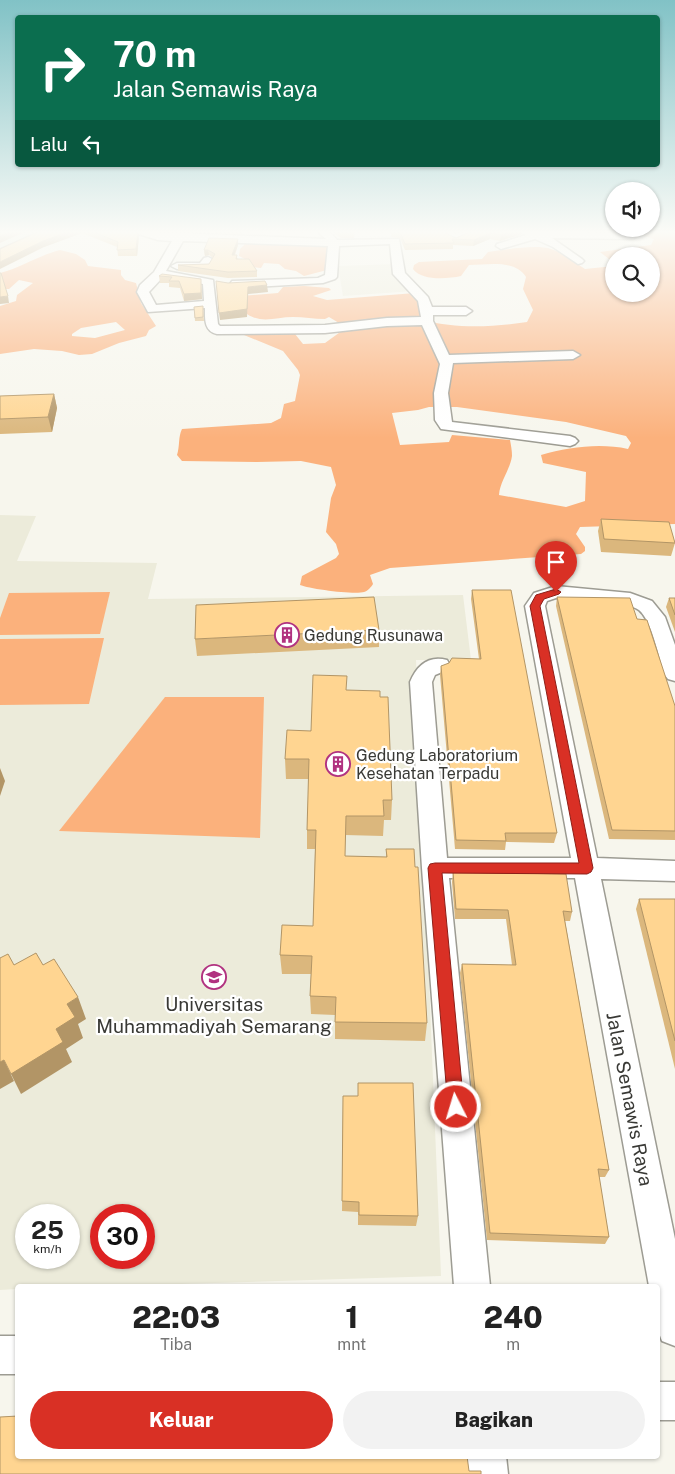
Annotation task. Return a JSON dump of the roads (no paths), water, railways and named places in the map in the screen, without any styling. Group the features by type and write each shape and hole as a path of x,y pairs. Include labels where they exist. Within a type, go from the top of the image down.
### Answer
{"street":[{"path":"147,300 152,309 209,304"},
{"path":"211,300 209,304 212,325 217,330 325,329 466,311"},
{"path":"424,300 427,316 447,369 441,393 443,420 446,426 570,441"},
{"path":"444,359 573,355"},
{"name":"Jalan Semawis Raya","path":"675,674 659,625 645,605 630,599 556,592 540,597 535,606 587,868 662,1288 675,1328"},
{"path":"440,665 428,667 424,671 421,682 435,868 472,1284"},
{"path":"435,868 587,868 675,871"},
{"path":"0,1355 15,1355"},
{"path":"660,1401 675,1401"},
{"path":"486,1459 488,1474"}],"place":[{"name":"Gedung Rusunawa","path":"287,635"},
{"name":"Gedung Laboratorium Kesehatan Terpadu","path":"338,764"},
{"name":"Universitas Muhammadiyah Semarang","path":"214,977"}]}
